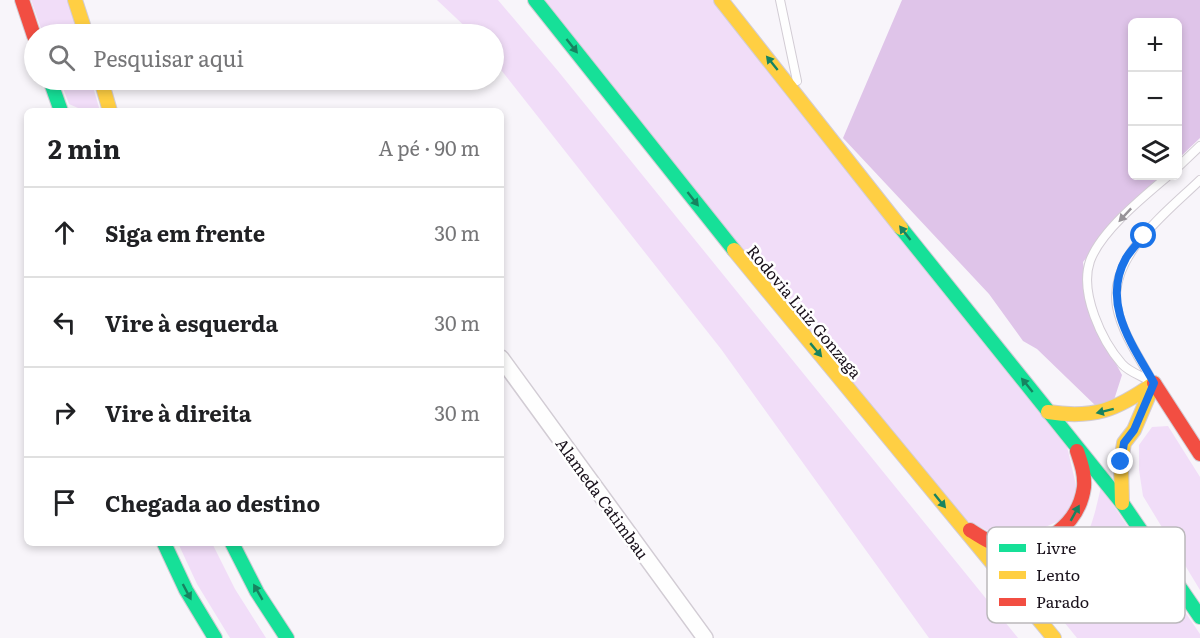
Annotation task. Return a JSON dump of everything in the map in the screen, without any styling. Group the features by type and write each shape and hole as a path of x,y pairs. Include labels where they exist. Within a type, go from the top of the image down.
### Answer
{"main road":[{"path":"22,0 30,24"},
{"path":"75,0 83,24"},
{"name":"Rodovia Luiz Gonzaga","path":"536,0 749,269 987,558"},
{"path":"721,0 1065,431 1138,527"},
{"path":"54,90 60,108"},
{"path":"104,90 109,108"},
{"path":"1048,412 1068,416 1110,411 1125,405 1154,383"},
{"path":"1154,383 1200,454"},
{"path":"1122,503 1121,462 1124,443 1134,430 1154,383"},
{"path":"1065,431 1082,460 1085,477 1078,510 1065,527"},
{"path":"954,518 987,540"},
{"path":"165,546 186,590 215,638"},
{"path":"234,546 257,592 287,638"},
{"path":"1185,595 1200,617"},
{"name":"Rodovia Luiz Gonzaga","path":"1042,623 1054,638"}],"street":[{"name":"Alameda Catimbau","path":"504,362 705,638"}],"lane":[{"path":"780,0 801,100"},
{"path":"1182,163 1200,146"},
{"path":"1154,383 1124,366 1109,346 1098,326 1091,306 1088,282 1090,262 1100,243 1124,216 1164,180"},
{"path":"1154,383 1128,337 1117,308 1116,286 1126,258 1144,236 1200,180"}],"shaded area":[{"path":"31,0 68,0 75,24 39,24"},
{"path":"437,0 498,0 987,600 987,623 1006,623 1018,638 929,638 721,349 504,74 504,24 462,24"},
{"path":"534,0 721,0 1066,442 1082,511 1045,527 987,527 987,530 949,512"},
{"path":"902,0 1200,0 1200,138 1182,155 1182,18 1128,18 1128,180 1156,180 1129,205 1083,262 1089,313 1122,375 1113,403 1097,407 1037,349 1023,341 989,294 843,138"},
{"path":"64,90 94,90 99,108 78,108 69,104"},
{"path":"1168,426 1200,477 1200,590 1185,565 1185,527 1162,527 1143,496 1139,470 1139,445 1152,427"},
{"path":"1101,487 1128,527 1090,527"},
{"path":"179,546 214,546 235,589 266,638 230,638 197,584"},
{"path":"1185,612 1200,634 1200,638 1077,638 1065,623 1185,623"}],"traffic: fast":[{"path":"535,0 734,250"},
{"path":"54,90 60,108"},
{"path":"901,228 1122,503 1138,527"},
{"path":"165,546 186,590 215,638"},
{"path":"234,546 257,592 287,638"},
{"path":"1185,595 1200,617"}],"traffic: slow":[{"path":"75,0 83,24"},
{"path":"721,0 901,228"},
{"path":"104,90 109,108"},
{"path":"734,250 987,557"},
{"path":"1122,503 1121,462 1124,443 1134,430 1154,383"},
{"path":"1048,412 1079,414 1104,410 1116,406 1153,384"},
{"path":"1042,623 1054,638"}],"traffic: jam":[{"path":"22,0 30,24"},
{"path":"1154,383 1200,454"},
{"path":"1063,527 1075,512 1084,487 1077,451"},
{"path":"970,530 987,540"}],"route":[{"path":"1121,462 1124,443 1134,430 1154,383 1128,337 1117,308 1116,286 1126,258 1144,236"}]}
